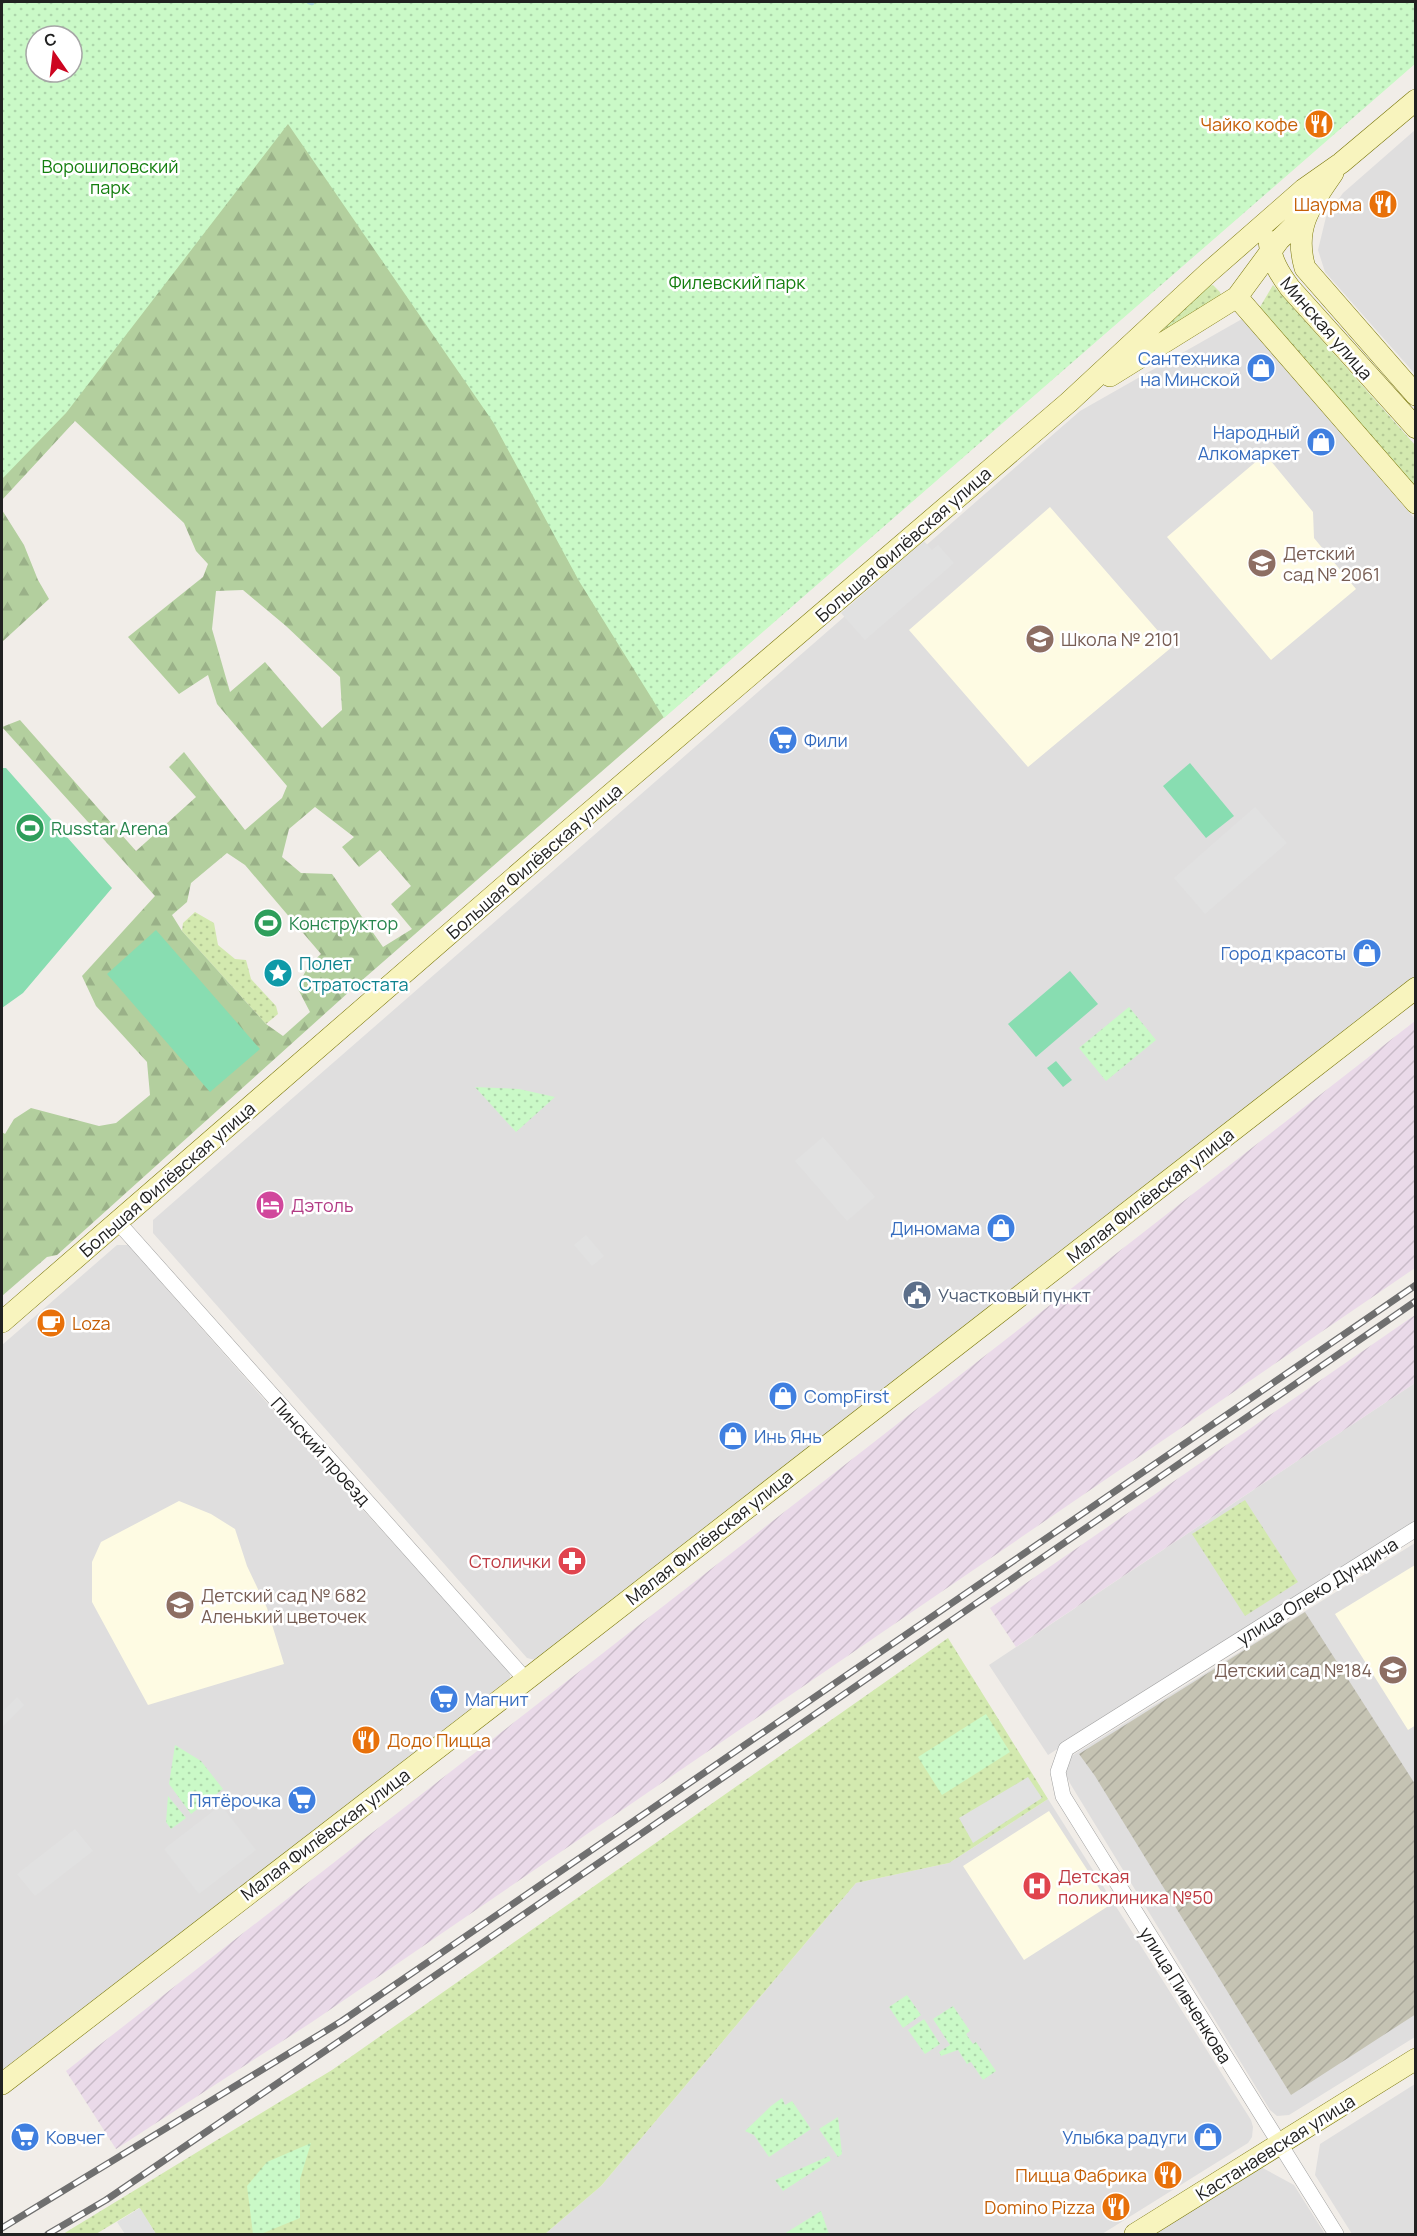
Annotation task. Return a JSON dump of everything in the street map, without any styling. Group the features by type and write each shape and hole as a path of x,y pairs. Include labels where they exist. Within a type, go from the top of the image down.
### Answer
{"street":[{"name":"Большая Филёвская улица","path":"2,1322 569,830 1069,402 1208,273 1304,189 1341,163 1416,100"},
{"name":"Минская улица","path":"1341,163 1306,214 1300,242 1305,268 1416,395"},
{"path":"1304,189 1271,236 1270,252 1285,256 1305,268"},
{"name":"Большая Филёвская улица","path":"1069,402 1242,289 1270,252 1306,214"},
{"name":"Большая Филёвская улица","path":"1208,273 1246,254 1270,252"},
{"name":"Минская улица","path":"1270,252 1279,272 1290,288 1416,428"},
{"path":"1290,288 1275,281 1242,289 1416,503"},
{"name":"Малая Филёвская улица","path":"2,2084 1416,988"},
{"name":"Пинский проезд","path":"117,1221 526,1680"},
{"name":"улица Олеко Дундича","path":"1066,1749 1416,1529"},
{"name":"улица Пивченкова","path":"1066,1749 1058,1772 1063,1796 1336,2235"},
{"name":"Кастанаевская улица","path":"1135,2235 1416,2059"}],"shaded area":[{"path":"1415,130 1415,374 1325,272 1318,250 1326,217 1343,193"},
{"path":"1242,319 1415,519 1415,978 539,1661 527,1658 153,1233 153,1220 1080,411"},
{"name":"Детский сад № 2061","path":"1265,454 1313,512 1314,538 1356,589 1271,660 1167,537"},
{"name":"Школа № 2101","path":"1050,507 1172,647 1028,767 909,630"},
{"path":"924,541 932,550 938,545 954,563 865,640 841,613"},
{"path":"1255,807 1287,843 1205,914 1174,878"},
{"path":"1415,1021 1415,1268 312,2022 116,2149 66,2071"},
{"path":"823,1137 875,1197 847,1221 795,1161"},
{"path":"586,1235 604,1256 592,1266 574,1245"},
{"path":"117,1245 128,1245 313,1455 509,1670 511,1682 2,2074 2,1345"},
{"path":"1415,1315 1415,1383 1016,1647 990,1608"},
{"path":"1415,1383 1415,1522 1048,1755 989,1665"},
{"name":"Детский сад № 682 Аленький цветочек","path":"179,1501 211,1514 235,1529 247,1566 267,1608 284,1664 148,1705 92,1602 92,1562 101,1542"},
{"path":"1415,1543 1415,2037 1289,2115 1277,2116 1270,2110 1071,1785 1065,1773 1065,1760"},
{"name":"Детский сад №184","path":"1415,1565 1416,1725 1408,1730 1335,1614"},
{"path":"1305,1612 1415,1784 1416,2014 1291,2095 1095,1776 1079,1754"},
{"path":"17,1697 24,1705 2,1727 2,1712"},
{"path":"1028,1777 1042,1798 973,1843 959,1818"},
{"path":"1048,1799 1251,2120 1252,2137 1248,2143 1102,2234 545,2234 601,2186 856,1883 949,1863"},
{"path":"221,1805 256,1850 199,1894 164,1849"},
{"name":"Детская поликлиника №50","path":"1049,1811 1110,1905 1024,1960 963,1866"},
{"path":"75,1829 93,1851 35,1896 17,1874"},
{"path":"1415,2084 1415,2234 1352,2234 1315,2175 1320,2144"},
{"path":"1261,2167 1294,2185 1325,2234 1152,2234"},
{"path":"140,2208 156,2234 125,2234 117,2222"}],"green space":[{"name":"Ворошиловский парк","path":"2,2 1415,2 1415,63 360,982 57,1255 47,1257 2,1296 2,1132 5,1134 14,1119 31,1108 99,1126 116,1123 150,1095 147,1062 96,1006 82,976 155,896 2,727 20,720 136,851 196,797 169,767 184,752 245,830 282,798 287,786 217,704 208,675 179,694 128,637 203,577 208,564 196,551 184,523 75,421 2,500","holes":["243,590 286,626 340,677 342,710 322,728 265,662 230,692 212,629 216,591","315,807 354,837 342,847 359,867 380,850 411,886 391,904 412,929 383,947 332,874 301,873 282,857 289,829","227,853 245,865 321,954 309,965 297,987 310,1012 283,1036 266,1024 182,931 172,915 187,902 191,883"]},
{"name":"Филевский парк","path":"2,2 1415,2 1416,63 664,718 579,581 493,422 288,124 66,413 2,479"},
{"path":"1213,285 1221,296 1120,361 1208,286"},
{"path":"1273,285 1415,445 1415,489 1260,307"},
{"path":"2,510 24,545 38,580 49,599 2,642"},
{"path":"1190,763 1234,816 1206,838 1163,786"},
{"name":"Russtar Arena","path":"2,768 6,768 112,888 23,993 2,1008"},
{"path":"195,912 214,923 218,945 235,959 246,960 251,979 276,1006 278,1014 266,1024 182,931 183,923"},
{"path":"156,930 260,1049 210,1092 107,974"},
{"path":"1070,971 1098,1004 1036,1057 1008,1024"},
{"path":"1129,1007 1156,1040 1106,1081 1079,1048"},
{"path":"1056,1061 1072,1080 1063,1087 1047,1068"},
{"path":"475,1087 519,1089 555,1097 516,1132"},
{"path":"1245,1500 1298,1582 1245,1616 1192,1534"},
{"path":"948,1638 1048,1799 949,1863 856,1883 601,2186 545,2234 156,2234 139,2208 96,2234 63,2234 332,2070"},
{"path":"986,1714 1010,1752 942,1795 918,1757"},
{"path":"175,1745 201,1761 223,1789 191,1814 169,1784"},
{"path":"168,1796 186,1818 171,1829 166,1822"},
{"path":"907,1995 921,2015 903,2028 889,2007"},
{"path":"953,2006 970,2031 966,2034 973,2044 976,2042 996,2071 983,2080 971,2062 967,2064 958,2050 941,2056 939,2052 950,2045 933,2019"},
{"path":"924,2019 940,2044 925,2054 908,2030"},
{"path":"782,2098 785,2105 792,2101 811,2129 769,2157 754,2135 745,2131"},
{"path":"838,2117 842,2154 838,2157 819,2129"},
{"path":"311,2143 300,2179 300,2218 261,2234 253,2234 247,2186 267,2162"},
{"path":"829,2156 831,2160 783,2191 775,2180"},
{"path":"821,2211 829,2234 784,2234"}],"railway":[{"path":"2,2228 342,2021 1416,1285"},
{"path":"48,2234 106,2200 350,2034 1416,1301"}],"place":[{"name":"Чайко кофе","path":"1319,124"},
{"name":"Шаурма","path":"1383,204"},
{"name":"Сантехника на Минской","path":"1261,368"},
{"name":"Народный Алкомаркет","path":"1321,442"},
{"name":"Детский сад № 2061","path":"1262,563"},
{"name":"Школа № 2101","path":"1040,639"},
{"name":"Фили","path":"783,740"},
{"name":"Russtar Arena","path":"30,828"},
{"name":"Конструктор","path":"268,923"},
{"name":"Город красоты","path":"1367,953"},
{"name":"Полет Стратостата","path":"278,973"},
{"name":"Дэтоль","path":"270,1205"},
{"name":"Диномама","path":"1001,1228"},
{"name":"Участковый пункт","path":"917,1295"},
{"name":"Loza","path":"51,1323"},
{"name":"CompFirst","path":"783,1396"},
{"name":"Инь Янь","path":"733,1436"},
{"name":"Столички","path":"572,1561"},
{"name":"Детский сад № 682 Аленький цветочек","path":"180,1605"},
{"name":"Детский сад №184","path":"1393,1670"},
{"name":"Магнит","path":"444,1699"},
{"name":"Додо Пицца","path":"366,1740"},
{"name":"Пятёрочка","path":"302,1800"},
{"name":"Детская поликлиника №50","path":"1037,1886"},
{"name":"Ковчег","path":"25,2137"},
{"name":"Улыбка радуги","path":"1208,2137"},
{"name":"Пицца Фабрика","path":"1168,2175"},
{"name":"Domino Pizza","path":"1116,2207"}]}
